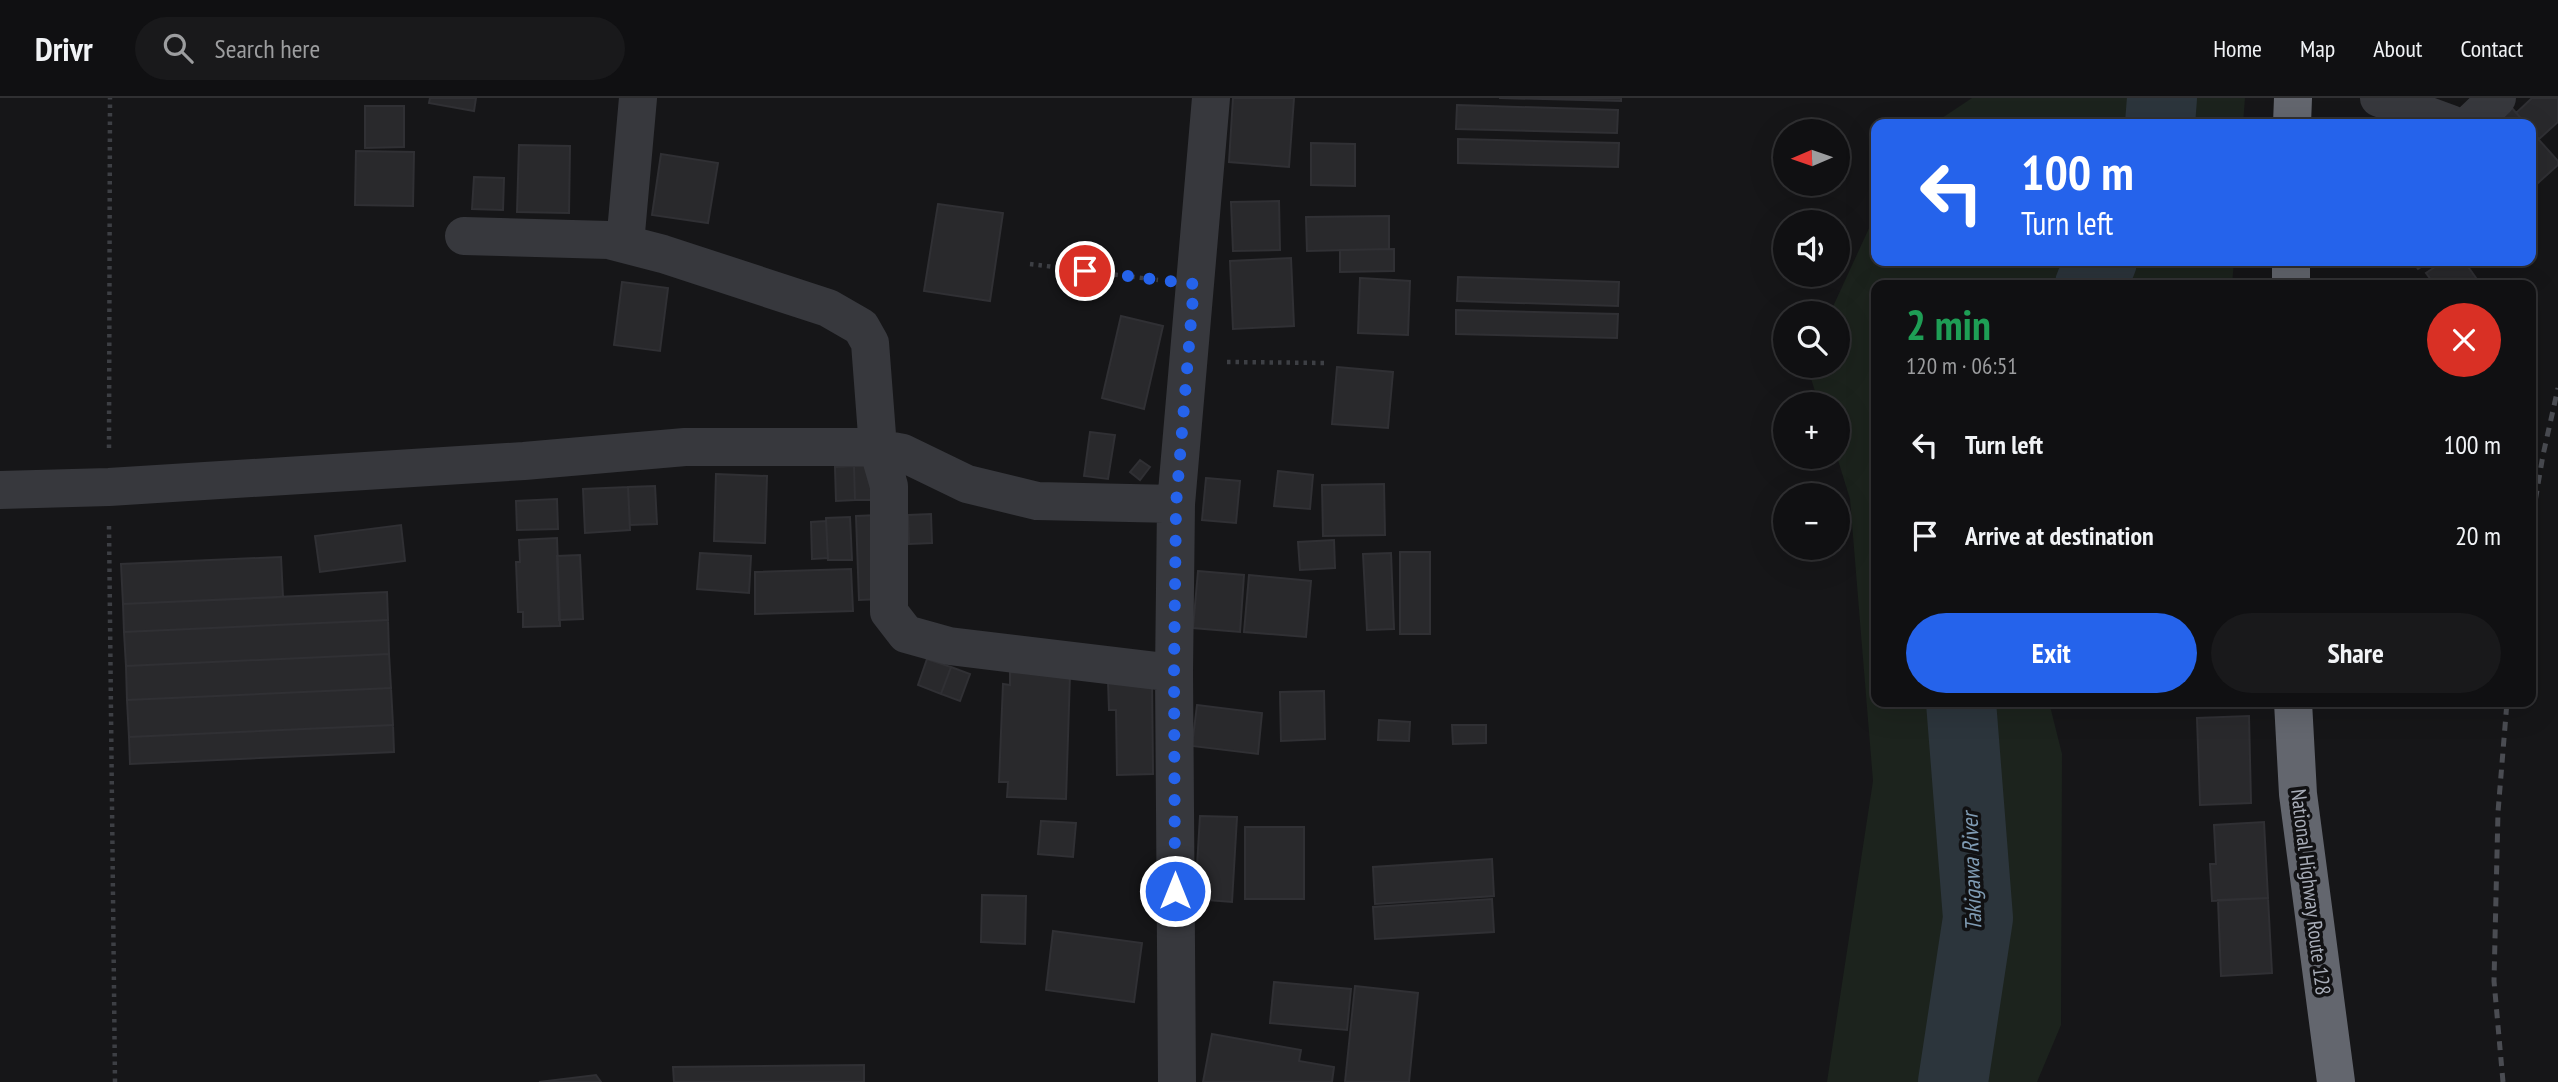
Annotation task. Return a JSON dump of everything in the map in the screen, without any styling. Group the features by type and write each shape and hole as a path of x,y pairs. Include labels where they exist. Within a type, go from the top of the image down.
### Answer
{"highway":[{"path":"2292,119 2293,98"},
{"name":"National Highway Route 128","path":"2292,707 2298,794 2336,1082"}],"street":[{"path":"625,244 638,98"},
{"path":"1177,1082 1174,673 1176,505 1211,98"},
{"path":"2379,98 2437,119"},
{"path":"2475,119 2497,98"},
{"path":"464,236 609,240 828,309 861,327 870,343 878,449 889,486 889,612 906,634 949,646 1174,673"},
{"path":"0,489 109,487 524,461 685,447 878,449 903,453 967,484 1037,501 1176,505"}],"path":[{"path":"110,98 109,487 115,1082"},
{"path":"1030,264 1194,284"},
{"path":"1188,362 1328,363"}],"shaded area":[{"path":"1972,98 2245,98 2243,119 1940,119"},
{"path":"1871,224 1871,266 2234,266 2232,280 1871,280 1871,707 2050,707 2062,754 2061,1025 2037,1082 1827,1082 1873,781 1850,483 1845,483 1841,469 1850,469 1850,392 1815,392 1811,378 1850,378 1850,301 1836,301 1842,287 1850,287 1850,270"}],"building":[{"path":"430,98 476,98 474,111 429,103"},
{"path":"1233,98 1294,98 1289,167 1229,162"},
{"path":"1499,98 1621,98 1621,101"},
{"path":"2532,98 2558,98 2558,122 2539,139 2536,136 2536,119 2521,119 2516,113"},
{"path":"1457,105 1618,110 1617,133 1456,129"},
{"path":"365,106 404,106 404,147 365,148"},
{"path":"2511,107 2522,119 2498,119"},
{"path":"2536,137 2558,161 2558,165 2536,185"},
{"path":"1458,139 1619,143 1618,167 1458,163"},
{"path":"1311,143 1355,144 1355,186 1311,185"},
{"path":"519,145 570,146 569,213 517,212"},
{"path":"356,151 414,152 413,206 355,205"},
{"path":"661,154 718,163 708,223 652,215"},
{"path":"474,177 504,178 503,210 472,209"},
{"path":"1279,201 1280,250 1233,251 1231,202"},
{"path":"938,204 1003,213 990,301 924,291"},
{"path":"1389,216 1389,249 1307,251 1306,217"},
{"path":"1394,249 1394,271 1340,272 1340,250"},
{"path":"1291,258 1294,326 1233,329 1230,261"},
{"path":"2436,266 2468,266 2477,280 2431,280 2426,273"},
{"path":"1458,277 1619,282 1618,306 1457,301"},
{"path":"1360,278 1410,281 1408,335 1358,333"},
{"path":"622,282 668,288 660,351 614,345"},
{"path":"1456,310 1618,314 1617,338 1456,334"},
{"path":"1121,316 1163,326 1144,409 1102,398"},
{"path":"1337,367 1393,372 1388,428 1332,424"},
{"path":"1090,432 1115,435 1108,479 1084,476"},
{"path":"1140,460 1150,467 1140,480 1130,472"},
{"path":"854,466 877,466 878,500 855,500"},
{"path":"854,466 855,500 836,501 835,467"},
{"path":"1278,471 1313,475 1310,509 1274,506"},
{"path":"716,474 767,476 765,543 714,541"},
{"path":"1206,478 1240,481 1236,523 1202,520"},
{"path":"1384,484 1385,535 1323,536 1322,485"},
{"path":"655,486 657,524 630,525 628,487"},
{"path":"628,487 630,530 585,533 583,489"},
{"path":"557,499 558,529 517,530 516,501"},
{"path":"931,514 932,543 909,544 908,515"},
{"path":"879,515 882,599 859,600 856,516"},
{"path":"850,517 852,560 828,560 826,518"},
{"path":"826,521 828,558 812,559 811,522"},
{"path":"401,525 405,561 320,572 315,536"},
{"path":"557,538 560,626 523,627 523,612 518,612 516,562 520,562 519,540"},
{"path":"1334,540 1335,568 1300,570 1298,542"},
{"path":"1400,552 1430,552 1430,634 1400,634"},
{"path":"700,553 751,556 749,593 697,589"},
{"path":"1391,553 1394,629 1367,630 1363,554"},
{"path":"580,555 583,619 559,620 557,556"},
{"path":"281,557 283,597 123,604 121,564"},
{"path":"851,569 853,611 755,614 755,572"},
{"path":"1198,571 1244,575 1240,632 1193,628"},
{"path":"1249,575 1311,581 1306,637 1244,632"},
{"path":"387,592 388,620 124,632 123,604"},
{"path":"388,620 389,654 126,666 124,632"},
{"path":"389,654 391,688 127,700 126,666"},
{"path":"927,659 951,667 941,694 918,685"},
{"path":"951,667 970,674 960,701 941,694"},
{"path":"1010,672 1070,674 1066,799 1007,797 1008,782 999,782 1003,684 1010,685"},
{"path":"1152,680 1153,774 1117,775 1116,710 1109,710 1108,681"},
{"path":"391,688 393,725 129,737 127,700"},
{"path":"1324,691 1325,739 1281,741 1280,692"},
{"path":"1197,705 1262,713 1258,754 1192,746"},
{"path":"2249,716 2251,803 2200,805 2197,718"},
{"path":"1379,720 1410,722 1409,741 1378,740"},
{"path":"393,725 394,752 130,764 129,737"},
{"path":"1452,725 1486,725 1486,743 1453,744"},
{"path":"1200,816 1237,817 1232,902 1195,899"},
{"path":"1041,821 1076,823 1073,857 1038,854"},
{"path":"2264,822 2268,898 2212,901 2210,864 2216,864 2214,825"},
{"path":"1245,827 1304,827 1304,899 1245,899"},
{"path":"1492,859 1494,896 1375,904 1373,867"},
{"path":"982,895 1026,896 1025,944 981,942"},
{"path":"2268,898 2272,973 2221,976 2218,900"},
{"path":"1492,899 1494,932 1375,939 1373,907"},
{"path":"1053,931 1142,943 1134,1002 1046,990"},
{"path":"1274,982 1351,989 1347,1030 1270,1023"},
{"path":"1355,986 1418,993 1409,1082 1345,1082"},
{"path":"1212,1034 1301,1050 1299,1061 1334,1067 1332,1082 1203,1082"},
{"path":"864,1065 864,1082 674,1082 673,1067"},
{"path":"596,1075 601,1082 539,1082"}],"waterway":[{"name":"Takigawa River","path":"2160,119 2162,98"},
{"name":"Takigawa River","path":"2092,280 2100,266"},
{"name":"Takigawa River","path":"1953,1082 1978,918 1961,707"}],"railway":[{"path":"2536,496 2558,388"},
{"path":"2503,1082 2494,981 2498,812 2507,707"}],"route":[{"path":"1085,271 1194,284 1176,505 1175,891"}]}
